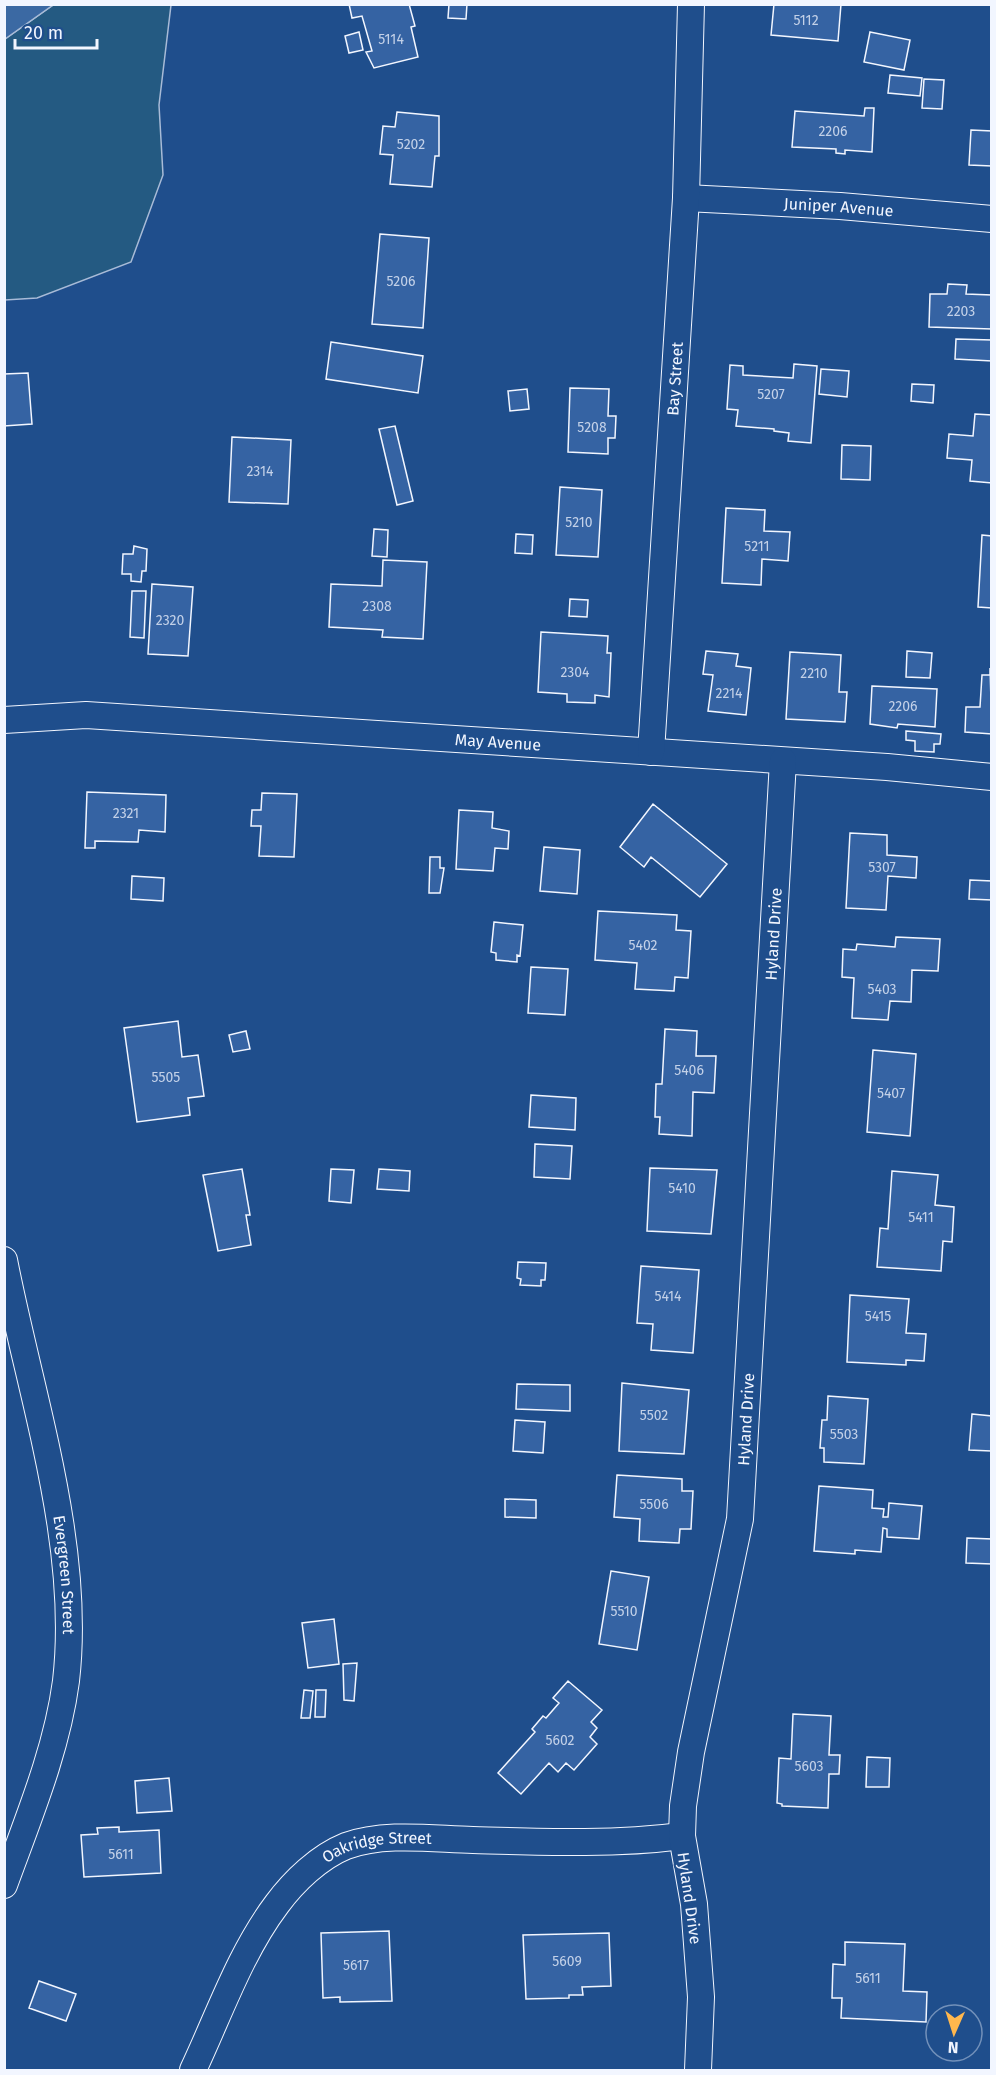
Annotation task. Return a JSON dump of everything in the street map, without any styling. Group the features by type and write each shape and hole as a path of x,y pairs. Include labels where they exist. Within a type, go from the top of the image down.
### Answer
{"street":[{"name":"Bay Street","path":"651,752 686,198 691,4"},
{"name":"Juniper Avenue","path":"686,198 840,206 992,219"},
{"name":"May Avenue","path":"4,720 86,715 992,777"},
{"name":"Hyland Drive","path":"698,2070 701,1997 696,1928 682,1836 691,1752 728,1586 740,1519 783,761"},
{"name":"Evergreen Street","path":"4,1260 32,1376 61,1534 69,1621 66,1681 55,1733 4,1885"},
{"name":"Oakridge Street","path":"193,2070 251,1946 276,1904 299,1878 328,1856 346,1846 395,1838 572,1843 651,1840 682,1836"}],"shaded area":[{"path":"5,4 53,4 53,5 5,39"},
{"path":"53,5 171,5 159,105 163,175 131,262 37,298 5,300 5,39"}],"building":[{"path":"349,4 409,4 415,26 411,27 418,57 374,68 366,52 372,51 362,16 352,18"},
{"path":"449,4 467,4 466,19 448,18"},
{"path":"774,4 841,4 838,41 771,35"},
{"path":"359,32 363,50 349,53 345,36"},
{"path":"870,32 910,40 904,70 864,62"},
{"path":"890,75 922,78 920,96 888,93"},
{"path":"924,79 944,80 942,109 922,108"},
{"path":"865,108 874,108 872,152 845,150 845,154 836,153 836,149 792,147 795,111 864,116"},
{"path":"397,112 439,116 439,156 435,156 432,187 390,184 393,155 380,154 383,126 395,127"},
{"path":"971,130 992,131 992,166 969,165"},
{"path":"380,234 429,238 423,328 372,324"},
{"path":"948,284 967,285 966,294 992,295 992,329 929,327 930,294 947,294"},
{"path":"956,339 992,340 992,361 955,359"},
{"path":"331,342 423,356 418,393 326,379"},
{"path":"794,364 817,366 811,443 788,441 789,433 774,431 774,429 736,426 738,410 727,409 730,365 743,366 743,375 793,378"},
{"path":"821,369 849,371 847,397 819,394"},
{"path":"28,373 32,424 4,426 4,374"},
{"path":"912,384 934,385 933,403 911,401"},
{"path":"570,388 609,389 608,416 616,416 615,438 608,438 608,454 568,452"},
{"path":"527,389 529,409 510,411 508,391"},
{"path":"975,414 992,415 992,483 970,481 972,460 947,458 949,434 973,436"},
{"path":"395,426 413,501 397,505 379,429"},
{"path":"232,437 291,440 288,504 229,502"},
{"path":"842,445 871,446 870,480 841,479"},
{"path":"560,487 602,490 598,557 556,555"},
{"path":"726,508 765,510 764,531 790,532 788,561 762,559 761,585 722,583"},
{"path":"374,529 388,530 387,557 372,556"},
{"path":"516,534 533,535 532,554 515,553"},
{"path":"982,535 992,536 992,608 978,607"},
{"path":"134,546 147,549 146,571 142,571 141,582 131,581 131,574 122,574 123,554 133,554"},
{"path":"383,560 427,562 423,639 382,637 383,630 329,627 331,584 382,586"},
{"path":"152,584 193,587 188,656 148,654"},
{"path":"132,591 146,591 144,638 130,637"},
{"path":"570,599 588,600 587,617 569,616"},
{"path":"541,632 608,636 607,653 611,653 609,697 595,695 595,703 567,702 567,694 538,692"},
{"path":"706,651 738,654 736,666 751,668 746,715 708,711 713,675 703,674"},
{"path":"907,651 932,653 930,678 906,677"},
{"path":"790,652 841,655 839,692 847,692 845,722 786,719"},
{"path":"990,668 992,734 965,732 966,707 980,707 982,675 990,675"},
{"path":"872,686 937,689 935,727 898,724 897,728 870,724"},
{"path":"906,731 941,734 940,744 934,744 934,752 915,751 915,741 906,740"},
{"path":"87,792 166,795 165,832 139,830 138,842 95,841 95,848 85,848"},
{"path":"262,793 297,794 294,857 259,856 261,826 251,826 252,810 261,810"},
{"path":"653,804 727,864 700,897 651,857 644,867 620,847"},
{"path":"459,810 493,812 492,828 509,831 508,849 495,848 493,871 456,869"},
{"path":"850,833 887,835 887,855 917,857 916,878 888,876 886,910 846,908"},
{"path":"544,847 580,850 577,894 540,891"},
{"path":"430,857 440,857 440,868 444,868 440,893 429,893"},
{"path":"132,876 164,878 163,901 131,899"},
{"path":"970,880 992,881 992,900 969,899"},
{"path":"598,911 677,915 676,930 691,931 688,978 675,977 674,991 635,989 637,963 595,960"},
{"path":"494,922 523,925 520,956 517,955 517,962 496,960 496,953 491,952"},
{"path":"896,937 940,939 938,971 912,970 911,1002 890,1001 888,1020 852,1018 854,978 842,977 843,949 856,950 857,944 895,947"},
{"path":"531,967 568,969 565,1015 528,1013"},
{"path":"178,1021 182,1057 198,1055 204,1096 188,1098 190,1115 137,1122 124,1028"},
{"path":"665,1029 697,1031 696,1056 716,1056 714,1093 693,1092 692,1136 659,1134 660,1117 655,1117 656,1084 662,1084"},
{"path":"246,1031 250,1049 233,1052 229,1035"},
{"path":"873,1050 916,1054 910,1136 867,1132"},
{"path":"531,1095 576,1098 575,1130 529,1127"},
{"path":"535,1144 572,1146 570,1179 534,1177"},
{"path":"650,1168 717,1170 711,1234 647,1231"},
{"path":"242,1169 250,1215 246,1215 251,1245 218,1251 203,1175"},
{"path":"331,1169 354,1170 351,1203 329,1201"},
{"path":"379,1169 410,1171 409,1191 377,1189"},
{"path":"892,1171 938,1175 935,1205 954,1207 952,1242 943,1241 941,1271 877,1267 880,1228 888,1229"},
{"path":"518,1262 546,1263 545,1280 541,1280 541,1286 520,1285 521,1279 517,1278"},
{"path":"641,1266 699,1270 693,1353 651,1350 653,1324 637,1323"},
{"path":"850,1295 909,1299 906,1333 926,1334 924,1361 906,1360 906,1365 847,1362"},
{"path":"622,1383 689,1390 684,1454 619,1451"},
{"path":"517,1384 570,1385 570,1411 516,1409"},
{"path":"828,1396 868,1399 864,1464 824,1462 824,1448 820,1448 822,1420 827,1420"},
{"path":"972,1414 992,1416 991,1451 969,1450"},
{"path":"515,1420 545,1422 543,1453 513,1451"},
{"path":"617,1475 682,1479 682,1491 693,1491 691,1529 680,1529 679,1543 639,1541 640,1519 614,1517"},
{"path":"819,1486 873,1490 872,1508 884,1509 883,1517 888,1517 889,1503 922,1506 919,1539 887,1537 887,1529 883,1528 881,1552 855,1550 855,1554 814,1551"},
{"path":"505,1499 536,1500 536,1518 505,1517"},
{"path":"967,1538 992,1539 992,1564 966,1563"},
{"path":"611,1571 649,1577 637,1650 599,1644"},
{"path":"334,1619 339,1664 308,1668 302,1623"},
{"path":"357,1663 354,1701 344,1700 343,1664"},
{"path":"568,1681 602,1710 591,1722 597,1728 590,1737 597,1744 574,1770 566,1763 558,1772 549,1763 521,1794 498,1773 535,1732 532,1729 543,1716 546,1718 559,1703 553,1698"},
{"path":"304,1690 313,1691 310,1718 301,1718"},
{"path":"316,1690 326,1690 325,1717 315,1717"},
{"path":"793,1714 831,1716 829,1755 840,1755 839,1774 829,1774 828,1808 782,1806 777,1803 779,1758 791,1759"},
{"path":"867,1757 890,1758 889,1787 866,1787"},
{"path":"169,1778 172,1811 137,1813 135,1781"},
{"path":"119,1827 119,1832 159,1830 161,1873 84,1877 81,1835 98,1834 97,1828"},
{"path":"389,1931 392,2001 340,2002 340,1997 323,1998 321,1933"},
{"path":"609,1933 611,1986 582,1987 583,1995 569,1995 569,1998 526,1999 523,1935"},
{"path":"845,1942 905,1944 903,1991 927,1992 927,2003 924,2003 924,2022 841,2018 842,1998 832,1998 833,1964 845,1965"},
{"path":"39,1981 76,1994 66,2021 29,2008"}]}
